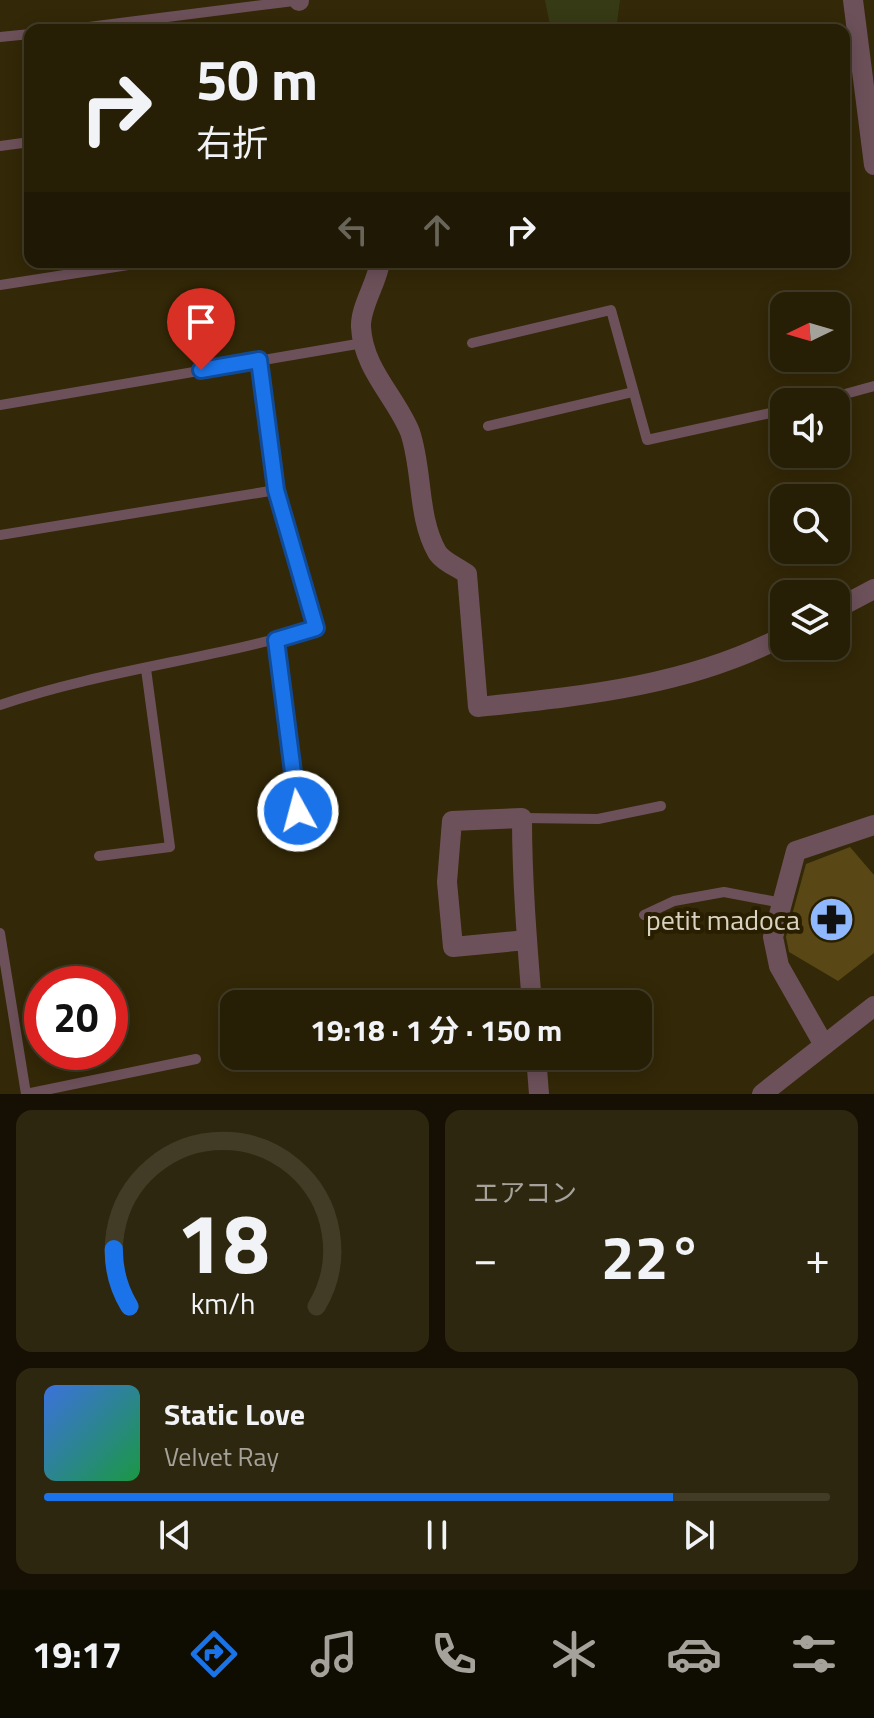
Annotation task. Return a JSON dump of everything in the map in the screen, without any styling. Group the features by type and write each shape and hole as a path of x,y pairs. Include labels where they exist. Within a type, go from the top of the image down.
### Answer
{"street":[{"path":"853,0 874,165"},
{"path":"379,268 360,322 363,343 384,392 409,431 428,526 438,555 467,574 478,707 615,692 711,667 770,642"},
{"path":"850,602 874,589"},
{"path":"527,940 453,947 447,882 452,821 522,818 531,990"},
{"path":"824,1045 779,966 773,937 796,851 874,825"},
{"path":"762,1094 824,1045 870,1017"},
{"path":"537,1070 539,1094"}],"lane":[{"path":"112,24 301,0"},
{"path":"0,37 24,35"},
{"path":"0,146 24,143"},
{"path":"0,285 109,268"},
{"path":"472,343 611,310 647,440 770,413"},
{"path":"0,405 363,343"},
{"path":"0,705 61,684 146,669 316,628 276,490 259,360"},
{"path":"850,393 874,386"},
{"path":"488,426 633,392"},
{"path":"0,535 276,490"},
{"path":"276,640 298,811"},
{"path":"99,856 170,847 146,669"},
{"path":"522,818 598,819 661,806"},
{"path":"644,915 674,901 724,892 782,903"},
{"path":"0,933 26,1094 196,1059"}],"green space":[{"path":"545,0 620,0 617,24 550,24"}],"building":[{"name":"petit madoca","path":"850,847 874,875 874,953 838,981 789,952 786,937 806,864"}],"place":[{"name":"petit madoca","path":"831,920"}],"route":[{"path":"201,370 259,360 276,490 316,628 276,640 298,811"}]}
